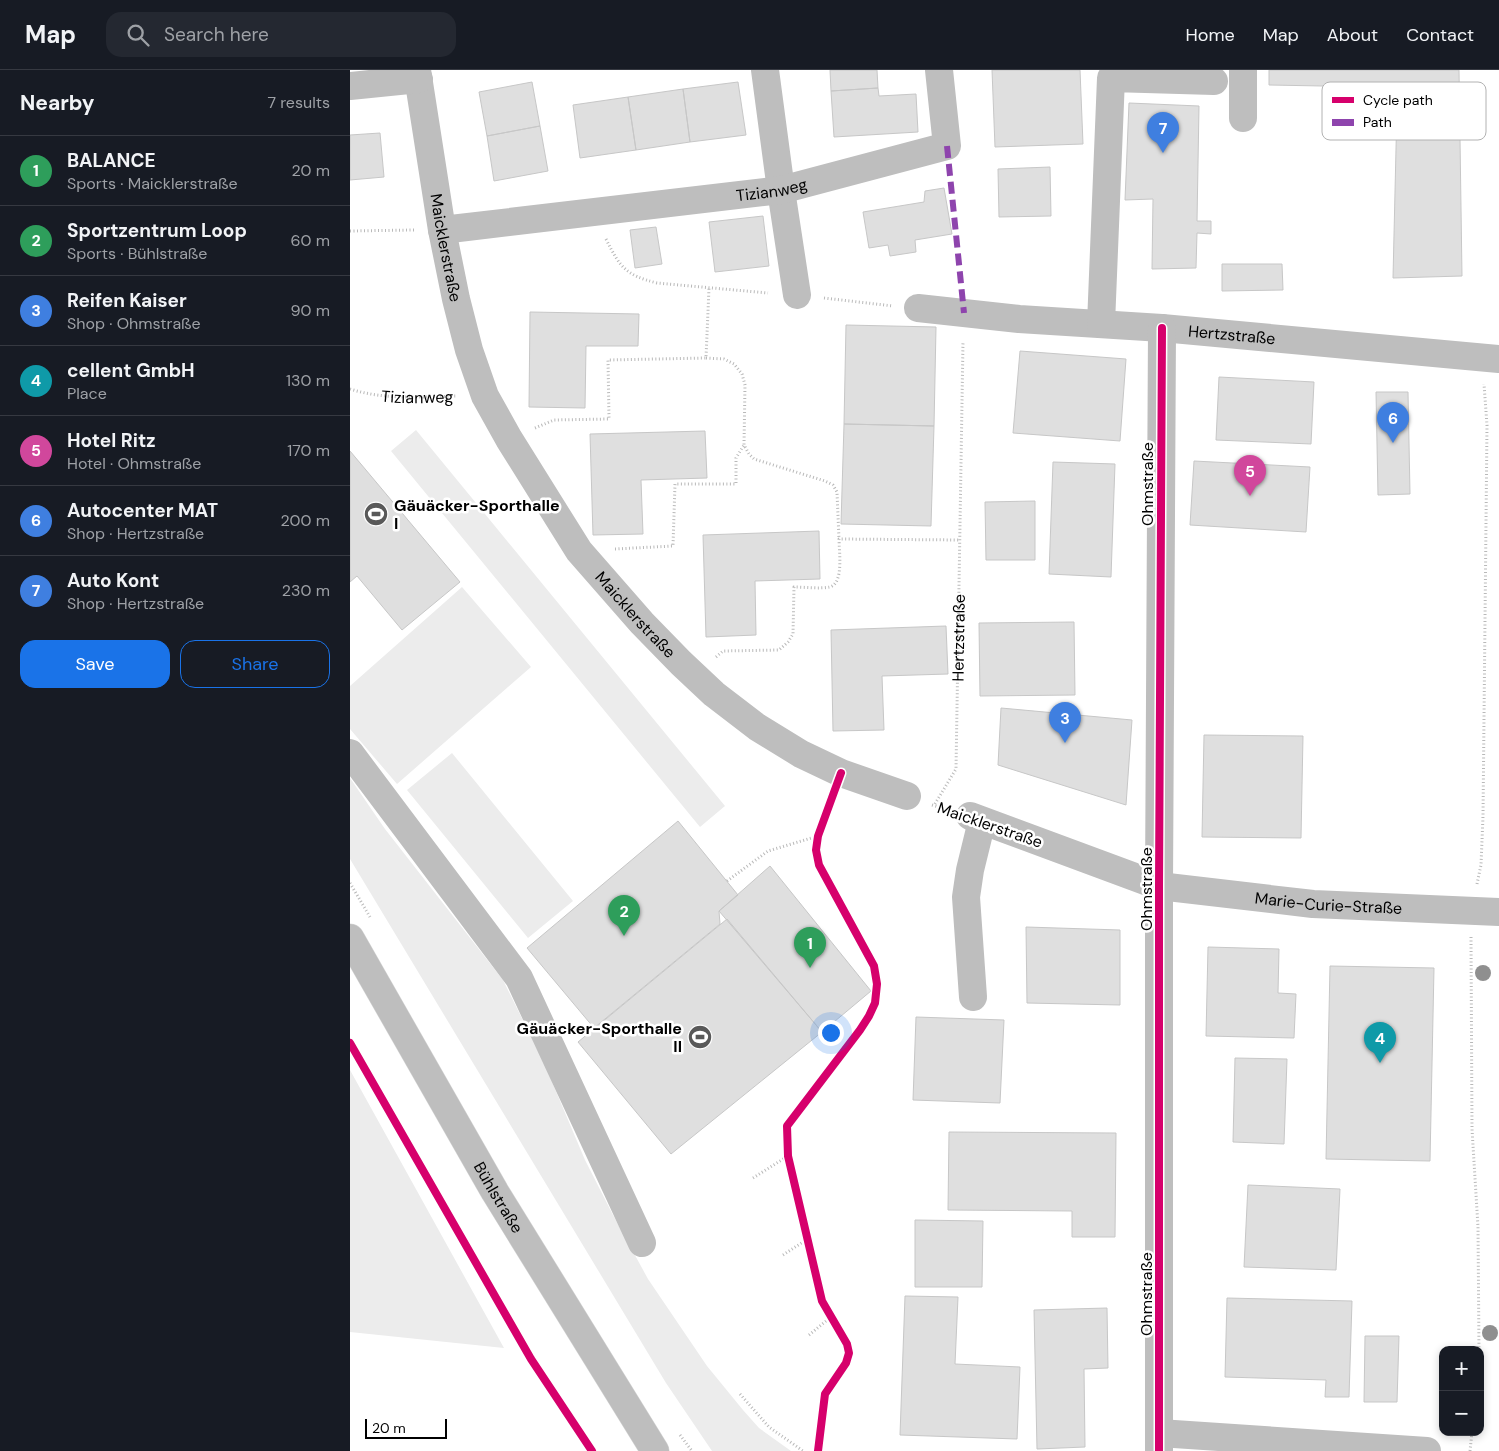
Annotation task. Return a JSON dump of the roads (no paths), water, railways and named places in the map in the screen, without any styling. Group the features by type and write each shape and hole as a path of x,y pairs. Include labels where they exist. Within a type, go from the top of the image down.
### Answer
{"street":[{"path":"765,70 780,190 797,296"},
{"name":"Tizianweg","path":"442,230 780,190 947,146 939,70"},
{"path":"1243,70 1243,118"},
{"path":"350,86 418,74"},
{"name":"Maicklerstraße","path":"418,74 442,230 469,350 485,396 509,439 579,551 642,624 714,694 757,727 802,754 841,773 906,796"},
{"path":"1101,324 1111,78 1214,81"},
{"name":"Hertzstraße","path":"918,308 1019,319 1162,328 1491,359"},
{"name":"Ohmstraße","path":"1162,328 1159,1442 1426,1451"},
{"path":"350,753 519,978 642,1243"},
{"name":"Maicklerstraße","path":"973,997 966,897 976,819 1159,886"},
{"name":"Marie-Curie-Straße","path":"1159,886 1314,904 1499,912"},
{"name":"Bühlstraße","path":"350,938 495,1192 655,1451"}],"place":[{"name":"Auto Kont","path":"1163,153"},
{"name":"Autocenter MAT","path":"1393,443"},
{"name":"Hotel Ritz","path":"1250,496"},
{"name":"Gäuäcker-Sporthalle I","path":"376,514"},
{"name":"Reifen Kaiser","path":"1065,743"},
{"name":"Sportzentrum Loop","path":"624,936"},
{"name":"BALANCE","path":"810,968"},
{"name":"Gäuäcker-Sporthalle II","path":"700,1037"},
{"name":"cellent GmbH","path":"1380,1063"}]}
